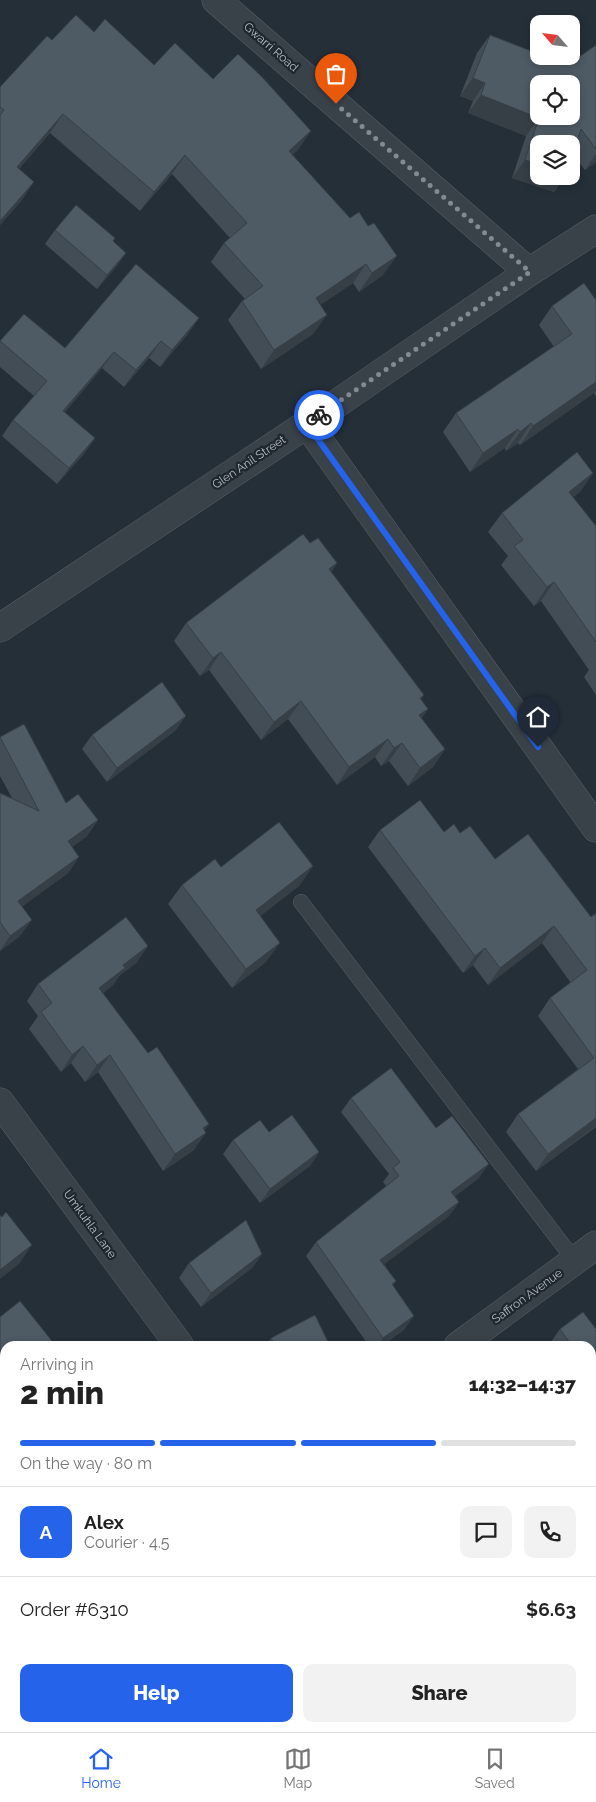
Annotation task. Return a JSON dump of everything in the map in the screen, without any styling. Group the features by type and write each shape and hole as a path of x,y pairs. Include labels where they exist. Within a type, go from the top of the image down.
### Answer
{"street":[{"name":"Gwarri Road","path":"216,0 530,272"},
{"name":"Glen Anil Street","path":"0,628 307,424 596,228"},
{"path":"307,424 596,828"},
{"name":"Umkuhla Lane","path":"0,1102 176,1341"},
{"name":"Saffron Avenue","path":"465,1341 585,1253"}],"lane":[{"path":"301,902 585,1253"}],"building":[{"path":"76,15 94,32 105,19 154,65 175,43 213,79 238,54 263,78 311,131 289,151 350,218 359,212 368,226 374,223 397,256 372,273 366,264 316,298 327,315 274,350 242,301 263,286 224,243 247,223 185,155 154,192 63,114 17,167 34,182 0,221 0,115 4,110 0,107 0,87 47,36 52,40"},
{"path":"490,35 530,51 530,65 580,65 580,56 596,45 596,149 581,129 579,135 533,135 537,125 580,125 580,75 530,75 530,114 481,95 485,83 473,78"},
{"path":"530,145 530,161 525,160"},
{"path":"76,205 115,238 113,241 126,253 107,275 55,230"},
{"path":"136,264 199,318 172,350 161,341 136,370 114,352 63,411 95,438 69,468 13,420 47,381 0,341 24,314 65,348"},
{"path":"584,283 596,300 596,382 533,426 531,423 520,432 518,429 483,453 456,413 572,334 552,306"},
{"path":"577,452 593,473 569,492 596,526 596,642 554,582 547,587 514,546 523,540 502,513"},
{"path":"303,534 310,543 318,538 337,563 329,569 424,695 420,698 428,709 419,715 445,749 420,768 402,743 394,748 388,739 349,767 301,701 274,722 221,652 213,658 186,623"},
{"path":"162,682 186,716 117,768 92,735"},
{"path":"24,724 66,803 78,794 98,820 68,841 79,857 18,901 32,920 10,936 0,922 0,793 39,811 0,737"},
{"path":"420,800 444,832 454,824 460,833 470,826 495,859 528,834 591,917 596,913 596,1118 548,1154 518,1114 594,1058 550,998 587,970 554,926 500,968 485,948 475,956 380,830"},
{"path":"279,822 313,866 256,910 280,943 246,969 182,885 215,859 221,867"},
{"path":"126,917 148,946 123,965 125,968 99,988 148,1053 157,1047 209,1124 203,1128 206,1133 175,1154 110,1055 97,1065 83,1046 72,1055 41,1012 52,1003 38,984"},
{"path":"391,1068 436,1128 452,1116 489,1164 451,1192 459,1202 380,1260 396,1281 392,1284 414,1316 383,1338 316,1242 399,1176 393,1168 400,1162 351,1098"},
{"path":"292,1115 319,1152 270,1189 233,1140 260,1120 269,1132"},
{"path":"6,1212 32,1245 0,1270 0,1215 2,1217"},
{"path":"246,1220 262,1254 211,1293 189,1263"},
{"path":"20,1301 52,1341 0,1341 0,1317"},
{"path":"583,1312 596,1329 596,1341 568,1341 560,1329"},
{"path":"315,1315 328,1341 272,1341 271,1338"}],"way so far":[{"path":"319,415 530,272 336,104"}],"route":[{"path":"319,415 307,424 538,747"}]}
